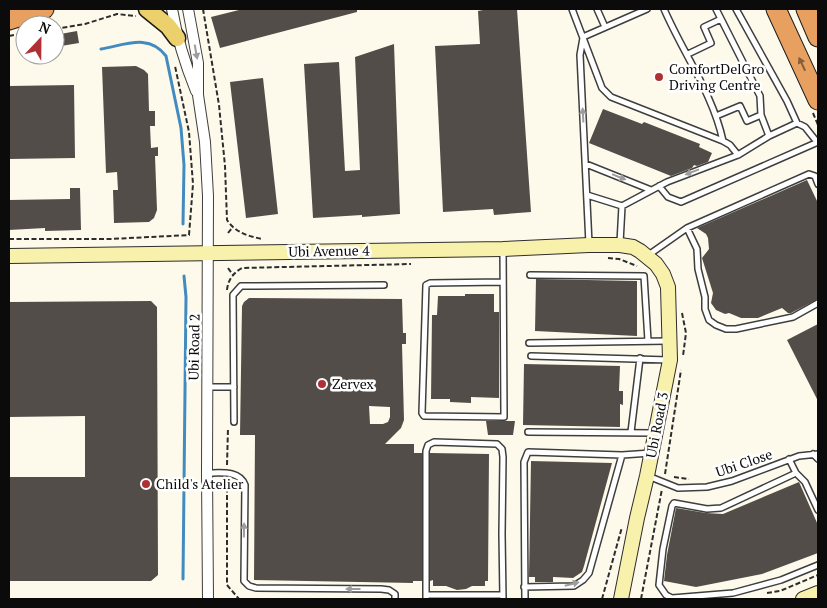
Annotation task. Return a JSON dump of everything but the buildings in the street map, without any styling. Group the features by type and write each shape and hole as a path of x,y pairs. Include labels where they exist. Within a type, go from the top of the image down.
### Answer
{"highway":[{"path":"9,20 44,9"},
{"path":"776,9 818,100"},
{"path":"806,9 818,37"}],"main road":[{"path":"9,11 27,9"},
{"path":"143,13 168,26 177,38"}],"street":[{"name":"Ubi Road 2","path":"172,9 177,38 198,95"},
{"name":"Ubi Road 2","path":"188,9 198,63 198,95 206,142 209,254 207,388 208,599"},
{"name":"Ubi Avenue 4","path":"9,256 209,254 589,245 633,247 647,256"},
{"name":"Ubi Road 3","path":"621,599 637,518 648,476 670,360 668,288 663,274 647,256"},
{"path":"803,599 818,593"}],"lane":[{"path":"572,9 602,88 611,97 723,141 730,145 738,154"},
{"path":"597,9 605,28"},
{"path":"583,37 605,28 636,11 646,9"},
{"path":"664,9 688,54 716,116 723,141"},
{"path":"716,9 760,96 761,115 769,136"},
{"path":"659,186 668,197 681,202 818,142 805,127 796,123 787,101 736,9"},
{"path":"688,54 711,43 704,27 721,19"},
{"path":"583,37 580,55 589,245"},
{"path":"716,116 740,106 747,121 761,115"},
{"path":"587,195 622,206 659,186 738,154 796,123"},
{"path":"586,164 652,190"},
{"path":"647,256 688,228 810,174 815,176 818,184"},
{"path":"620,245 622,206"},
{"path":"688,228 697,249 698,269 705,297 705,309 709,320 716,326 736,329 793,317 818,303"},
{"path":"503,248 504,282 504,417 424,416 422,413 426,285 430,283 504,282"},
{"path":"530,275 644,276 648,341"},
{"path":"234,422 233,295 241,286 384,285"},
{"path":"529,343 669,341"},
{"path":"530,356 670,360"},
{"path":"631,432 640,358"},
{"path":"207,388 234,387"},
{"path":"528,432 656,433"},
{"path":"434,442 497,444 502,449 503,597 426,597 426,451 428,446 434,442"},
{"path":"525,599 524,462 528,452 622,455 651,453"},
{"path":"816,454 818,460"},
{"name":"Ubi Close","path":"648,476 678,488 707,487 732,482 799,456 816,454"},
{"path":"524,586 574,586 583,580 588,573 622,455"},
{"path":"789,460 796,473 805,482 818,510"},
{"path":"207,473 226,473 237,475 243,479 245,485 244,581 249,586 256,588 381,588 390,590 395,594 395,599"},
{"path":"796,473 721,508 707,509 674,502 663,549 659,586 672,598 733,593 781,580 818,565"}],"path":[{"path":"203,9 218,105 225,166 227,220 232,228 242,234 264,240"},
{"path":"65,27 85,24 117,14 143,13"},
{"path":"9,239 110,239 189,235 193,184 189,132 173,61"},
{"path":"228,233 232,228"},
{"path":"227,298 227,288 233,275 228,268"},
{"path":"228,425 226,473 227,585 239,599"},
{"path":"674,477 692,480"}],"waterway":[{"path":"101,49 136,42 152,45 166,56 181,128 184,165 183,224"},
{"path":"183,579 186,297 184,276"}],"place":[{"name":"ComfortDelGro Driving Centre","path":"659,77"},
{"name":"Zervex","path":"322,384"},
{"name":"Child's Atelier","path":"146,484"}]}
